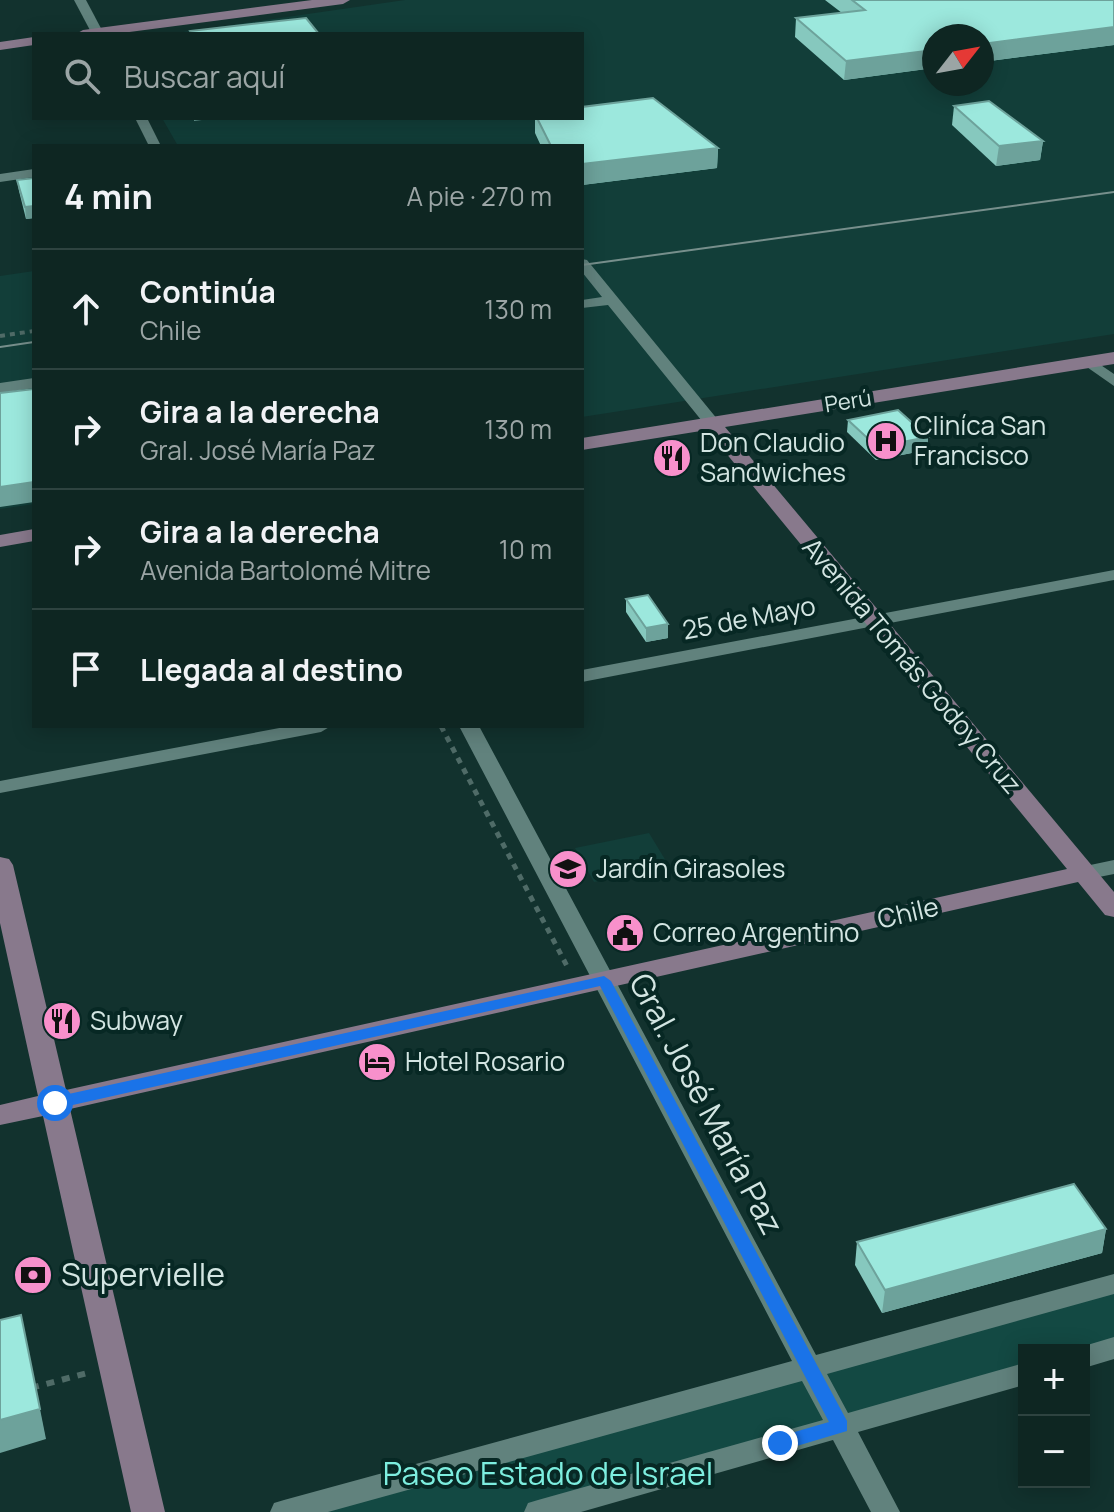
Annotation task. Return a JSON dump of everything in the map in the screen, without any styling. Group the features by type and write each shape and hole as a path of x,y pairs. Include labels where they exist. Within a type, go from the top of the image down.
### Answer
{"main road":[{"path":"100,32 343,0"},
{"path":"0,46 32,41"},
{"name":"Perú","path":"584,444 1114,358"},
{"name":"Avenida Tomás Godoy Cruz","path":"712,423 1114,909"},
{"path":"0,541 32,535"},
{"path":"0,865 148,1512"},
{"name":"Chile","path":"0,1115 1084,873"}],"street":[{"path":"80,0 92,32"},
{"path":"142,120 154,144"},
{"path":"0,178 32,173"},
{"path":"584,266 712,423"},
{"path":"584,304 612,300"},
{"path":"1089,362 1114,381"},
{"path":"0,388 32,383"},
{"name":"25 de Mayo","path":"584,676 1114,575"},
{"path":"0,787 310,728"},
{"name":"Gral. José María Paz","path":"470,728 591,984 809,1368 886,1512"},
{"name":"Chile","path":"1084,873 1114,867"},
{"path":"284,1512 1114,1284"},
{"path":"1090,1355 1114,1348"},
{"path":"538,1512 1018,1376"}],"path":[{"path":"0,336 32,331"},
{"path":"442,728 591,984"},
{"path":"14,1392 115,1366"}],"shaded area":[{"path":"405,0 1114,0 1114,334 584,417 584,144 177,144 163,120 584,120 584,32 183,32"},
{"path":"32,271 32,504 0,509 0,276"},
{"path":"649,833 669,866 594,882 575,848"}],"green space":[{"name":"Paseo Estado de Israel","path":"1114,1284 1114,1348 1090,1349 1090,1344 1018,1344 1018,1376 538,1512 284,1512"}],"building":[{"path":"852,0 1114,0 1114,27 994,42 994,24 922,24 922,52 846,61 796,18 865,10"},
{"path":"306,18 317,32 191,32"},
{"path":"653,98 718,148 584,164 584,144 550,144 538,120 584,120 584,107"},
{"path":"989,101 1043,141 999,146 954,106"},
{"path":"32,178 32,206 25,207 17,180"},
{"path":"32,389 32,482 0,487 0,393"},
{"path":"898,410 928,437 877,447 848,420"},
{"path":"648,595 668,624 646,628 626,599"},
{"path":"1074,1184 1106,1229 885,1290 857,1242"},
{"path":"21,1315 40,1409 0,1420 0,1320"}],"tram line":[{"path":"584,265 1114,192"},
{"path":"0,347 32,342"}],"place":[{"name":"Cliníca San Francisco","path":"886,441"},
{"name":"Don Claudio Sandwiches","path":"672,458"},
{"name":"Jardín Girasoles","path":"568,869"},
{"name":"Correo Argentino","path":"625,933"},
{"name":"Subway","path":"62,1021"},
{"name":"Hotel Rosario","path":"377,1062"},
{"name":"Supervielle","path":"33,1275"}],"route":[{"path":"55,1103 604,981 841,1426 780,1443"}]}
